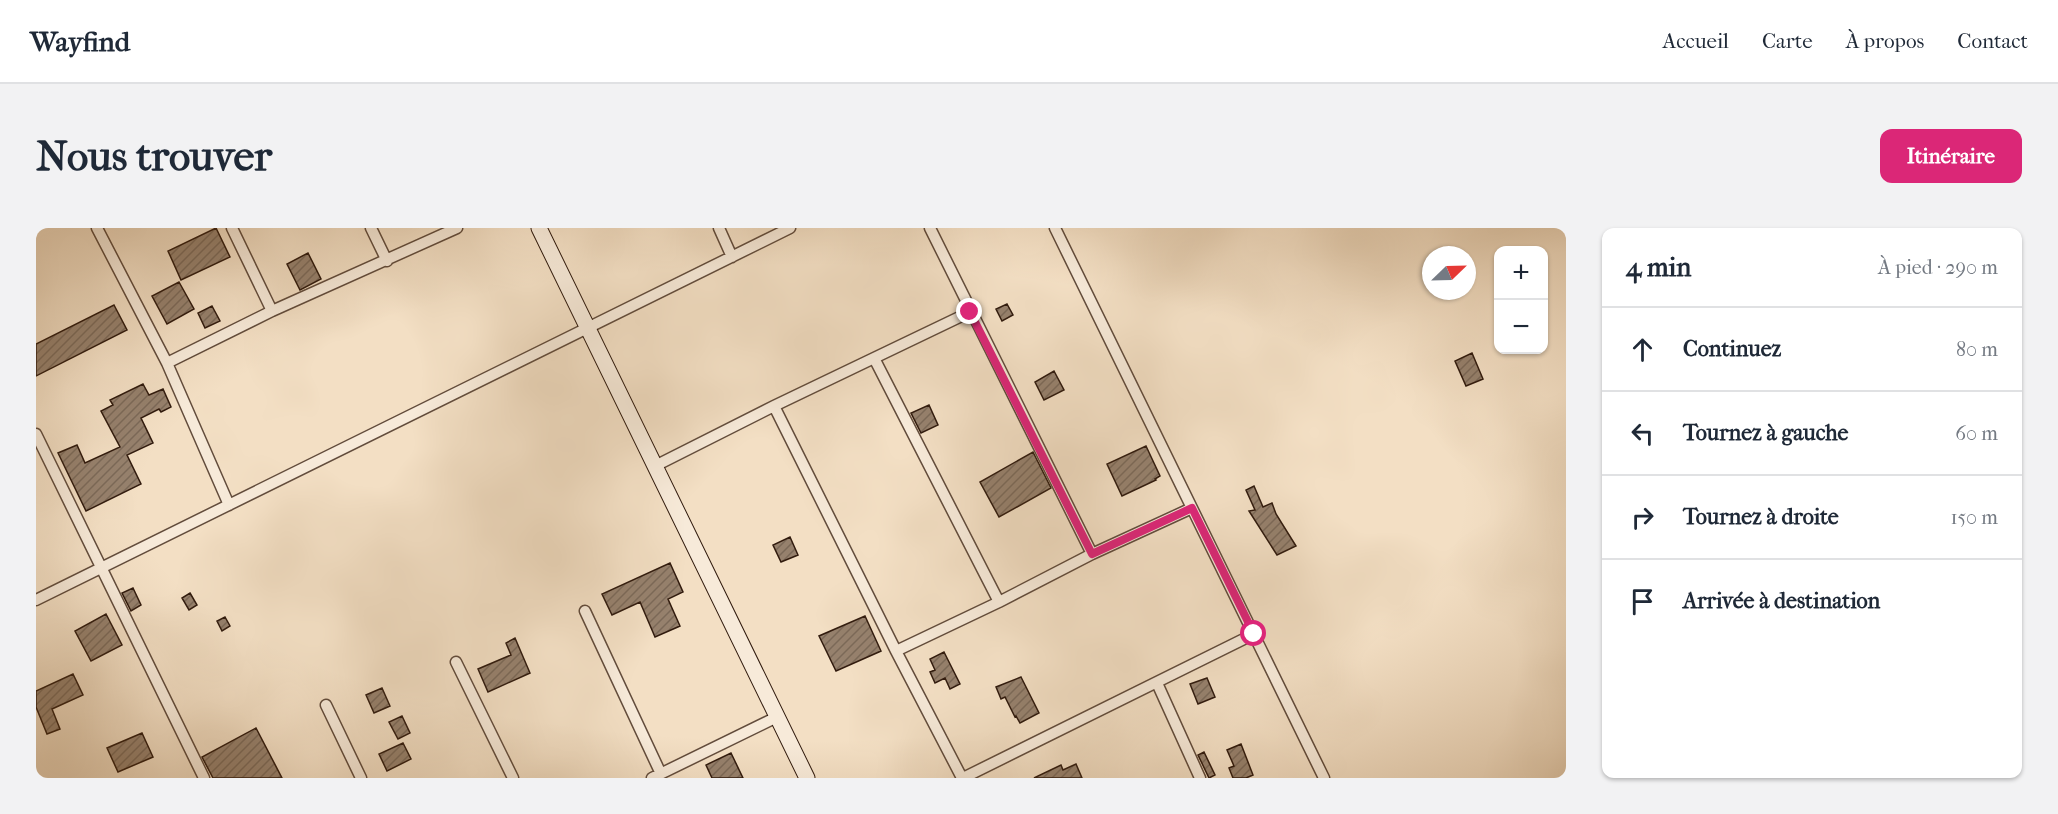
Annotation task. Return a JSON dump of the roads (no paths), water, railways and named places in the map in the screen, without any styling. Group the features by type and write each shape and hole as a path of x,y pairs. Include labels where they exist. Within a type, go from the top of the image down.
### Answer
{"street":[{"path":"97,228 167,363 229,505"},
{"path":"231,228 272,311"},
{"path":"371,228 387,261"},
{"path":"167,363 272,311 457,228"},
{"path":"539,228 807,778"},
{"path":"719,228 732,257"},
{"path":"36,600 790,228"},
{"path":"930,228 1092,554"},
{"path":"1055,228 1324,778"},
{"path":"655,466 970,312"},
{"path":"874,358 999,602"},
{"path":"774,406 962,778 1254,634"},
{"path":"36,434 204,778"},
{"path":"896,651 1092,554 1192,508"},
{"path":"585,611 656,776 777,717"},
{"path":"456,662 513,778"},
{"path":"1157,683 1200,778"},
{"path":"326,705 361,778"}]}
